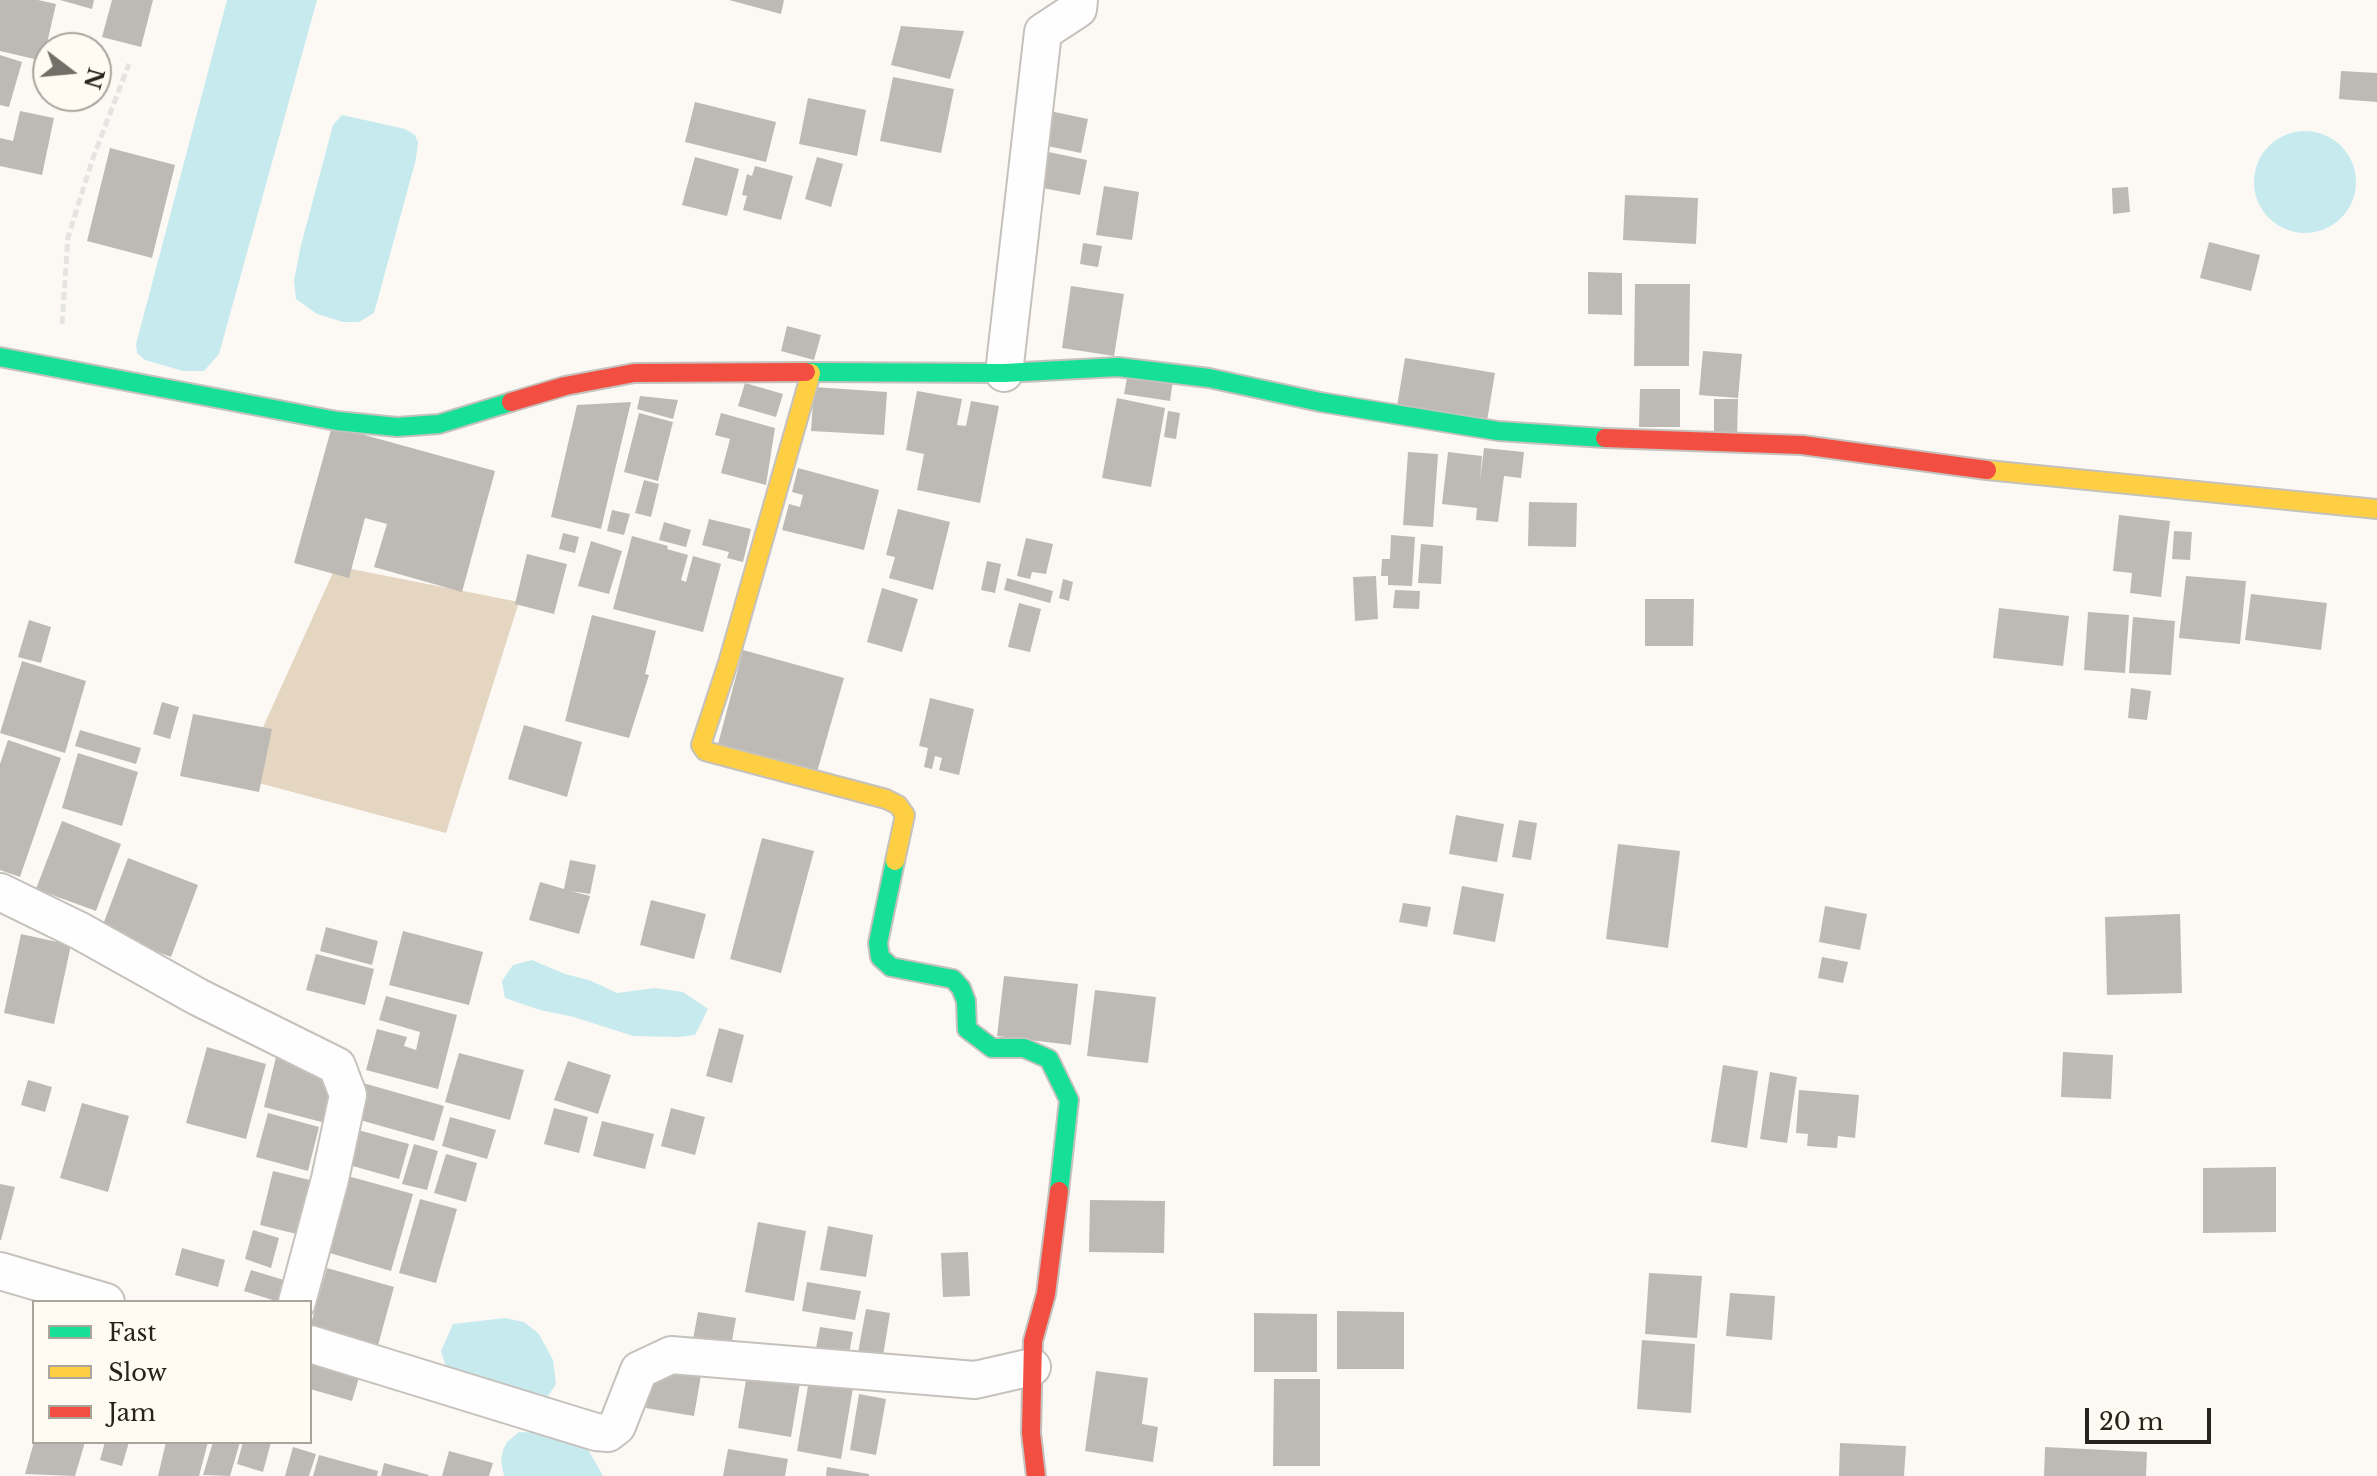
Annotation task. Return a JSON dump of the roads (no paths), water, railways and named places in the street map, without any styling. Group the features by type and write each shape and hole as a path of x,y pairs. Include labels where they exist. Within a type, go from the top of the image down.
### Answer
{"street":[{"path":"1004,373 1043,32 1078,9 1079,0"},
{"path":"0,357 337,421 397,427 439,424 565,386 634,373 1004,373 1118,367 1209,378 1320,402 1498,431 1677,442 1802,445 2015,474 2377,509"},
{"path":"811,373 728,663 701,745 705,751 886,799 898,805 905,815 878,943 880,957 891,967 953,979 966,1001 967,1029 992,1048 1024,1048 1049,1059 1057,1071 1069,1100 1054,1242 1046,1294 1033,1341 1031,1433 1036,1476"},
{"path":"0,892 80,931 198,997 337,1066 348,1095 330,1179 298,1300"},
{"path":"0,1271 99,1300"},
{"path":"312,1345 596,1432 608,1433 617,1426 639,1370 671,1355 975,1380 1032,1367"}],"water":[{"path":"227,0 317,0 219,354 204,371 183,371 145,360 137,353 136,344"},
{"path":"342,115 405,129 415,135 418,142 374,313 359,322 343,322 317,314 296,299 294,280 333,125"},
{"path":"2305,131 2324,135 2341,146 2352,163 2356,182 2352,201 2341,218 2324,229 2305,233 2286,229 2269,218 2258,201 2254,182 2258,163 2269,146 2286,135"},
{"path":"532,960 617,993 655,988 683,992 708,1009 695,1035 633,1036 505,998 502,981 513,965"},
{"path":"505,1318 524,1322 539,1334 553,1360 556,1384 548,1396 452,1372 445,1364 441,1351 453,1324"},
{"path":"519,1432 545,1433 571,1440 589,1451 603,1476 504,1476 501,1461 503,1450"}]}
